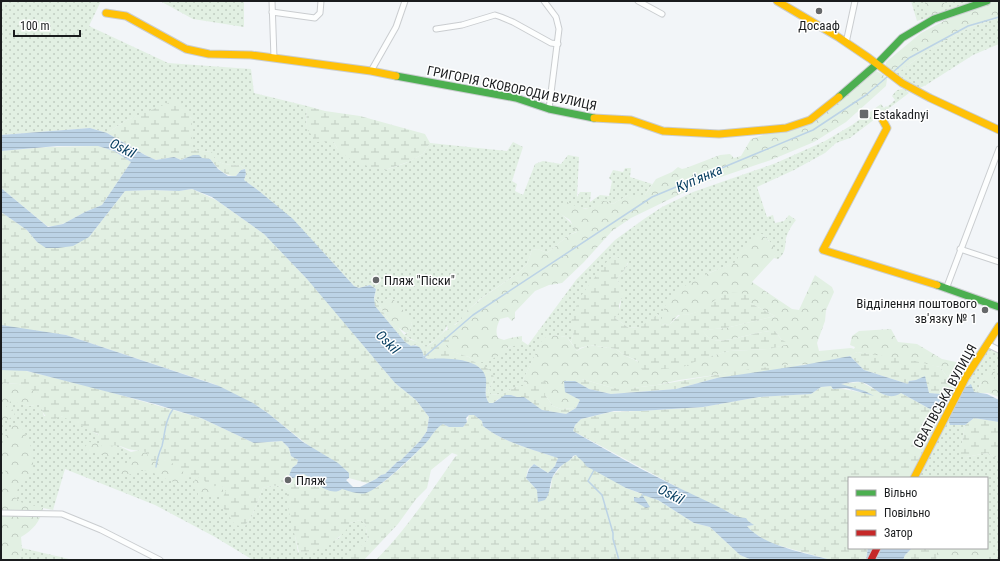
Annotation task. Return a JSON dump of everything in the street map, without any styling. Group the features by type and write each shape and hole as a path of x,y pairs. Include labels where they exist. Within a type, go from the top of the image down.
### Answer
{"street":[{"path":"272,1 274,58"},
{"path":"272,12 315,18 320,13 320,1"},
{"path":"371,71 396,28 405,1"},
{"path":"544,1 556,17 558,29 558,44 549,110"},
{"path":"638,1 662,14"},
{"path":"777,1 786,4 846,43 902,83 930,98 999,130"},
{"path":"846,43 855,1"},
{"name":"ГРИГОРІЯ СКОВОРОДИ ВУЛИЦЯ","path":"106,13 126,16 186,49 209,54 251,55 371,71 516,98 549,110 590,118 631,120 663,131 719,134 786,128 810,120 877,64 902,38 934,19 987,1"},
{"path":"436,28 462,25 495,16 501,16 551,43 558,44"},
{"path":"882,119 887,128 823,250 916,278 999,307"},
{"path":"946,289 999,149"},
{"path":"960,249 999,262"},
{"name":"СВАТІВСЬКА ВУЛИЦЯ","path":"915,477 966,377 999,326"},
{"path":"987,344 999,350"},
{"path":"1,513 62,514 101,530 160,560"},
{"path":"871,560 877,549"}],"green space":[{"path":"1,1 101,1 89,26 168,63 251,69 254,93 307,106 306,128 333,141 337,148 385,170 406,163 423,154 430,143 507,151 513,142 523,147 512,181 517,184 515,191 523,195 535,164 543,161 561,164 568,155 579,157 577,197 580,192 591,192 590,202 600,195 609,196 612,181 609,178 613,170 623,172 625,168 631,168 630,177 652,184 645,195 628,195 613,204 608,202 590,208 580,208 560,213 578,231 569,235 547,253 538,249 532,250 527,264 518,273 480,299 462,316 462,319 454,325 447,325 441,334 426,347 404,335 409,332 412,323 392,298 387,299 381,307 374,300 376,289 370,285 359,288 354,286 295,222 244,180 246,174 245,169 239,165 219,162 215,159 211,152 192,150 192,119 177,101 127,120 107,133 90,128 1,135"},
{"path":"160,1 244,1 244,27 193,19"},
{"path":"911,1 987,1 917,21"},
{"path":"925,1 945,1 940,8 940,16 931,19 925,10"},
{"path":"994,1 999,1 999,18 971,27 926,52 899,72 892,71 886,67 886,62 921,33 946,20"},
{"path":"999,18 999,44 973,55 926,85 918,89 894,72 899,72 926,52 971,27"},
{"path":"872,69 882,74 887,79 886,86 846,122 814,142 771,160 703,183 631,218 612,231 584,262 562,283 549,285 535,291 515,312 515,318 512,321 508,317 500,319 497,326 498,338 504,340 522,336 522,341 518,345 509,347 498,356 486,362 473,362 469,357 452,352 439,340 448,329 447,325 455,325 462,319 461,316 482,298 518,273 527,264 532,250 538,249 547,253 569,235 577,232 576,229 571,229 572,224 570,220 559,213 559,206 567,202 584,208 593,207 602,201 613,204 628,195 645,195 656,179 672,172 678,167 682,169 686,168 720,155 730,154 734,158 741,156 751,139 810,120"},
{"path":"904,89 909,93 850,138 836,143 825,153 794,170 757,187 767,217 773,215 775,223 784,221 789,215 796,220 787,235 784,252 781,257 778,259 774,258 773,247 762,234 746,245 737,262 709,273 661,326 658,314 641,327 629,328 615,318 621,304 621,288 617,279 628,263 614,256 601,271 588,296 571,342 567,337 553,335 543,339 523,380 527,386 518,386 501,394 491,395 488,391 494,378 472,362 484,361 492,358 522,341 528,345 576,280 615,240 662,207 693,192 776,163 825,141 852,125 881,104 884,108 886,106 887,107 895,100 892,96 896,91"},
{"path":"178,99 192,119 192,150 212,152 213,156 219,162 239,165 245,169 241,170 236,176 232,176 222,171 210,159 185,158 181,160 174,157 156,160 107,133 127,120"},
{"path":"307,106 325,111 360,116 425,134 430,143 423,154 408,162 385,170 370,167 350,159 337,148 333,141 317,142 306,128"},
{"path":"98,146 114,151 131,162 102,205 65,223 55,226 47,226 1,188 1,151 48,147"},
{"path":"192,189 216,200 264,234 310,282 395,383 416,400 429,417 427,431 420,441 385,474 367,483 349,478 348,472 334,461 309,446 265,411 214,384 66,335 1,326 1,212 27,230 37,242 89,237 125,191 179,191"},
{"path":"762,234 776,250 774,258 752,282 792,309 799,310 815,275 832,287 834,292 826,310 825,321 817,343 819,351 854,349 855,347 850,345 852,336 859,331 891,329 898,342 917,344 942,359 956,362 964,376 952,384 940,367 857,352 850,356 814,365 794,364 632,388 613,388 582,379 566,392 580,400 576,408 561,409 553,406 545,395 527,386 523,380 543,338 553,335 567,337 577,351 590,345 616,349 624,355 639,362 699,359 729,351 768,349 788,344 781,339 775,331 768,331 719,341 710,338 702,330 726,328 775,316 750,303 722,296 702,310 691,314 678,315 670,324 660,325 665,306 670,298 697,279 736,262 746,244 757,235"},
{"path":"614,256 628,262 625,269 617,279 624,292 619,305 619,313 615,318 629,328 640,327 658,314 661,325 670,324 680,315 695,313 724,295 738,293 750,295 750,303 775,316 726,328 703,330 707,336 714,340 720,341 768,331 775,331 781,339 789,344 769,349 729,351 701,359 683,367 643,371 638,361 624,355 616,349 591,345 580,348 577,351 571,342 574,332 571,322 576,307 580,297 608,260"},
{"path":"374,298 382,304 387,299 392,298 409,317 412,323 409,332 406,333 390,322"},
{"path":"374,298 390,322 398,327 404,335 411,340 426,347 446,330 453,338 446,346 453,352 469,357 475,363 490,370 494,378 488,391 491,395 501,394 518,386 527,386 543,381 546,383 545,395 553,406 561,409 576,408 566,414 541,410 524,397 511,395 498,399 493,403 489,403 486,395 485,378 482,371 478,367 462,361 428,359 416,345 411,346 405,342 374,305"},
{"path":"990,349 999,352 999,377 994,379 994,373 985,375 977,393 964,388 986,352"},
{"path":"857,352 915,361 940,367 952,384 964,376 955,393 952,395 929,393 927,386 916,380 909,381 908,384 864,370 850,356"},
{"path":"794,364 807,365 768,373 717,378 676,389 611,394 589,389 575,381 564,381 582,379 613,388 632,388 751,369"},
{"path":"1,367 26,371 92,387 201,418 254,443 282,441 289,448 291,456 298,460 297,464 292,468 290,479 304,474 339,491 343,488 376,488 392,475 417,452 437,428 429,417 449,427 463,427 467,422 469,415 474,415 482,421 483,426 500,437 558,458 555,466 548,473 534,464 528,469 526,478 537,490 551,488 552,478 562,465 576,455 626,488 658,500 694,523 710,527 740,555 752,560 376,560 398,536 455,457 458,455 452,453 431,470 427,488 416,499 398,524 364,560 343,560 368,540 365,523 360,520 350,523 341,536 326,546 314,551 299,552 287,504 287,491 281,487 270,486 263,488 252,516 244,527 235,525 220,503 226,491 222,486 207,488 205,481 200,477 194,480 168,460 156,462 149,460 147,453 141,450 131,450 113,445 103,449 101,447 102,441 98,434 61,416 52,421 48,418 41,408 37,392 19,384 1,383"},
{"path":"989,370 995,370 994,379 999,377 999,397 988,393 977,393 981,379"},
{"path":"861,382 885,395 901,393 930,409 945,409 910,477 848,477 848,549 868,549 866,560 831,560 770,543 752,532 747,526 753,525 751,523 692,495 573,431 575,425 581,419 611,412 703,407 759,397 811,394 821,387 831,386 833,389 838,388 869,394 840,384"},
{"path":"1,383 19,384 37,390 43,404 29,406 11,401 6,407 12,409 15,414 9,419 1,422"},
{"path":"1,397 29,406 40,404 44,416 66,417 87,428 112,445 117,445 131,452 141,450 222,486 226,490 244,527 252,516 263,488 273,486 281,487 287,491 298,552 317,549 339,538 350,523 360,520 365,523 368,540 346,560 253,560 215,537 155,505 65,469 53,510 43,508 1,512"},
{"path":"974,418 999,422 999,459 987,453 966,457 961,456 958,451 962,443 965,425"},
{"path":"949,419 950,425 965,425 959,451 966,457 987,453 999,459 999,560 941,560 988,549 988,477 919,477"},
{"path":"14,423 20,424 30,443 33,456 31,470 27,478 20,484 15,497 20,502 43,508 42,513 35,525 29,532 21,537 22,548 19,560 1,560 1,472 6,472 1,465 1,453 7,432"},
{"path":"89,442 97,443 103,449 110,445 116,449 114,456 105,457 98,452 88,453 84,448"},
{"path":"141,450 163,461 168,459 191,475 186,480 175,482 143,470 128,475 118,475 121,465 129,462 133,453"},
{"path":"200,477 210,484 222,486 224,495 198,496 198,489 194,483 195,479"},
{"path":"22,548 69,559 72,560 19,560"},
{"path":"988,548 993,550 986,560 933,560 936,549 988,549"},
{"path":"911,549 938,549 936,560 903,560 905,555"}],"water":[{"name":"Oskil","path":"90,128 107,133 156,160 174,157 181,160 193,155 199,155 202,158 210,159 218,169 228,176 236,176 241,170 245,169 246,174 244,180 293,219 354,286 359,288 370,285 376,289 374,298 375,306 405,342 411,346 419,347 424,357 428,359 462,360 478,366 486,379 486,394 489,403 493,403 505,395 511,395 524,397 542,410 566,414 576,408 580,400 565,392 564,381 575,381 589,389 611,394 676,389 717,378 804,365 850,356 864,370 908,384 909,381 925,376 929,393 952,395 971,384 974,392 987,394 999,400 999,422 974,418 965,425 950,425 945,409 930,409 901,393 895,396 884,395 865,383 856,382 841,384 865,391 874,396 846,388 833,389 831,386 821,387 811,394 759,397 703,407 614,411 581,419 575,425 573,431 625,460 734,515 746,518 754,525 747,526 754,533 764,539 786,548 831,560 752,560 740,555 710,527 694,523 658,500 643,495 650,507 646,508 634,501 634,497 639,498 643,494 626,488 586,466 584,462 576,455 558,469 553,476 547,497 545,500 538,502 537,490 526,478 529,469 534,464 548,473 555,466 558,458 500,437 483,426 482,421 474,415 469,415 466,418 467,422 463,427 449,427 443,424 440,426 425,444 405,463 387,479 366,493 357,493 342,489 337,491 327,490 322,488 304,474 290,479 288,478 292,468 297,464 298,460 291,456 289,448 282,441 254,443 201,418 155,404 27,371 1,370 1,325 66,335 219,386 253,403 303,442 338,463 349,473 349,478 346,480 353,487 360,487 385,474 420,441 427,431 429,417 416,400 395,383 307,279 264,234 212,197 192,189 179,191 125,191 89,237 73,246 58,248 46,248 37,242 27,230 1,212 1,188 48,227 63,224 102,205 131,162 114,151 98,146 57,146 1,151 1,135"},
{"path":"868,549 911,549 905,555 903,560 866,560"}],"waterway":[{"name":"Куп'янка","path":"892,73 909,58 968,26 999,17"},
{"name":"Куп'янка","path":"423,358 473,315 652,197 813,130 866,95 887,77"},
{"path":"156,467 167,422 173,409"},
{"path":"594,470 588,481 602,495 619,560"}],"traffic: fast":[{"path":"839,97 877,64 902,38 934,19 987,1"},
{"path":"396,76 516,98 549,109 594,118"},
{"path":"937,285 999,307"}],"traffic: slow":[{"path":"777,1 838,37 902,83 930,98 999,130"},
{"path":"106,13 126,16 186,49 209,54 251,55 371,71 396,76"},
{"path":"594,118 631,120 663,131 719,134 786,128 810,120 839,97"},
{"path":"882,119 887,128 823,250 937,285"},
{"path":"915,477 966,377 999,326"}],"traffic: jam":[{"path":"871,560 876,549"}],"place":[{"name":"Досааф","path":"819,11"},
{"name":"Estakadnyi","path":"864,114"},
{"name":"Пляж \"Піски\"","path":"376,280"},
{"name":"Відділення поштового зв'язку № 1","path":"985,310"},
{"name":"Пляж","path":"288,480"}]}
